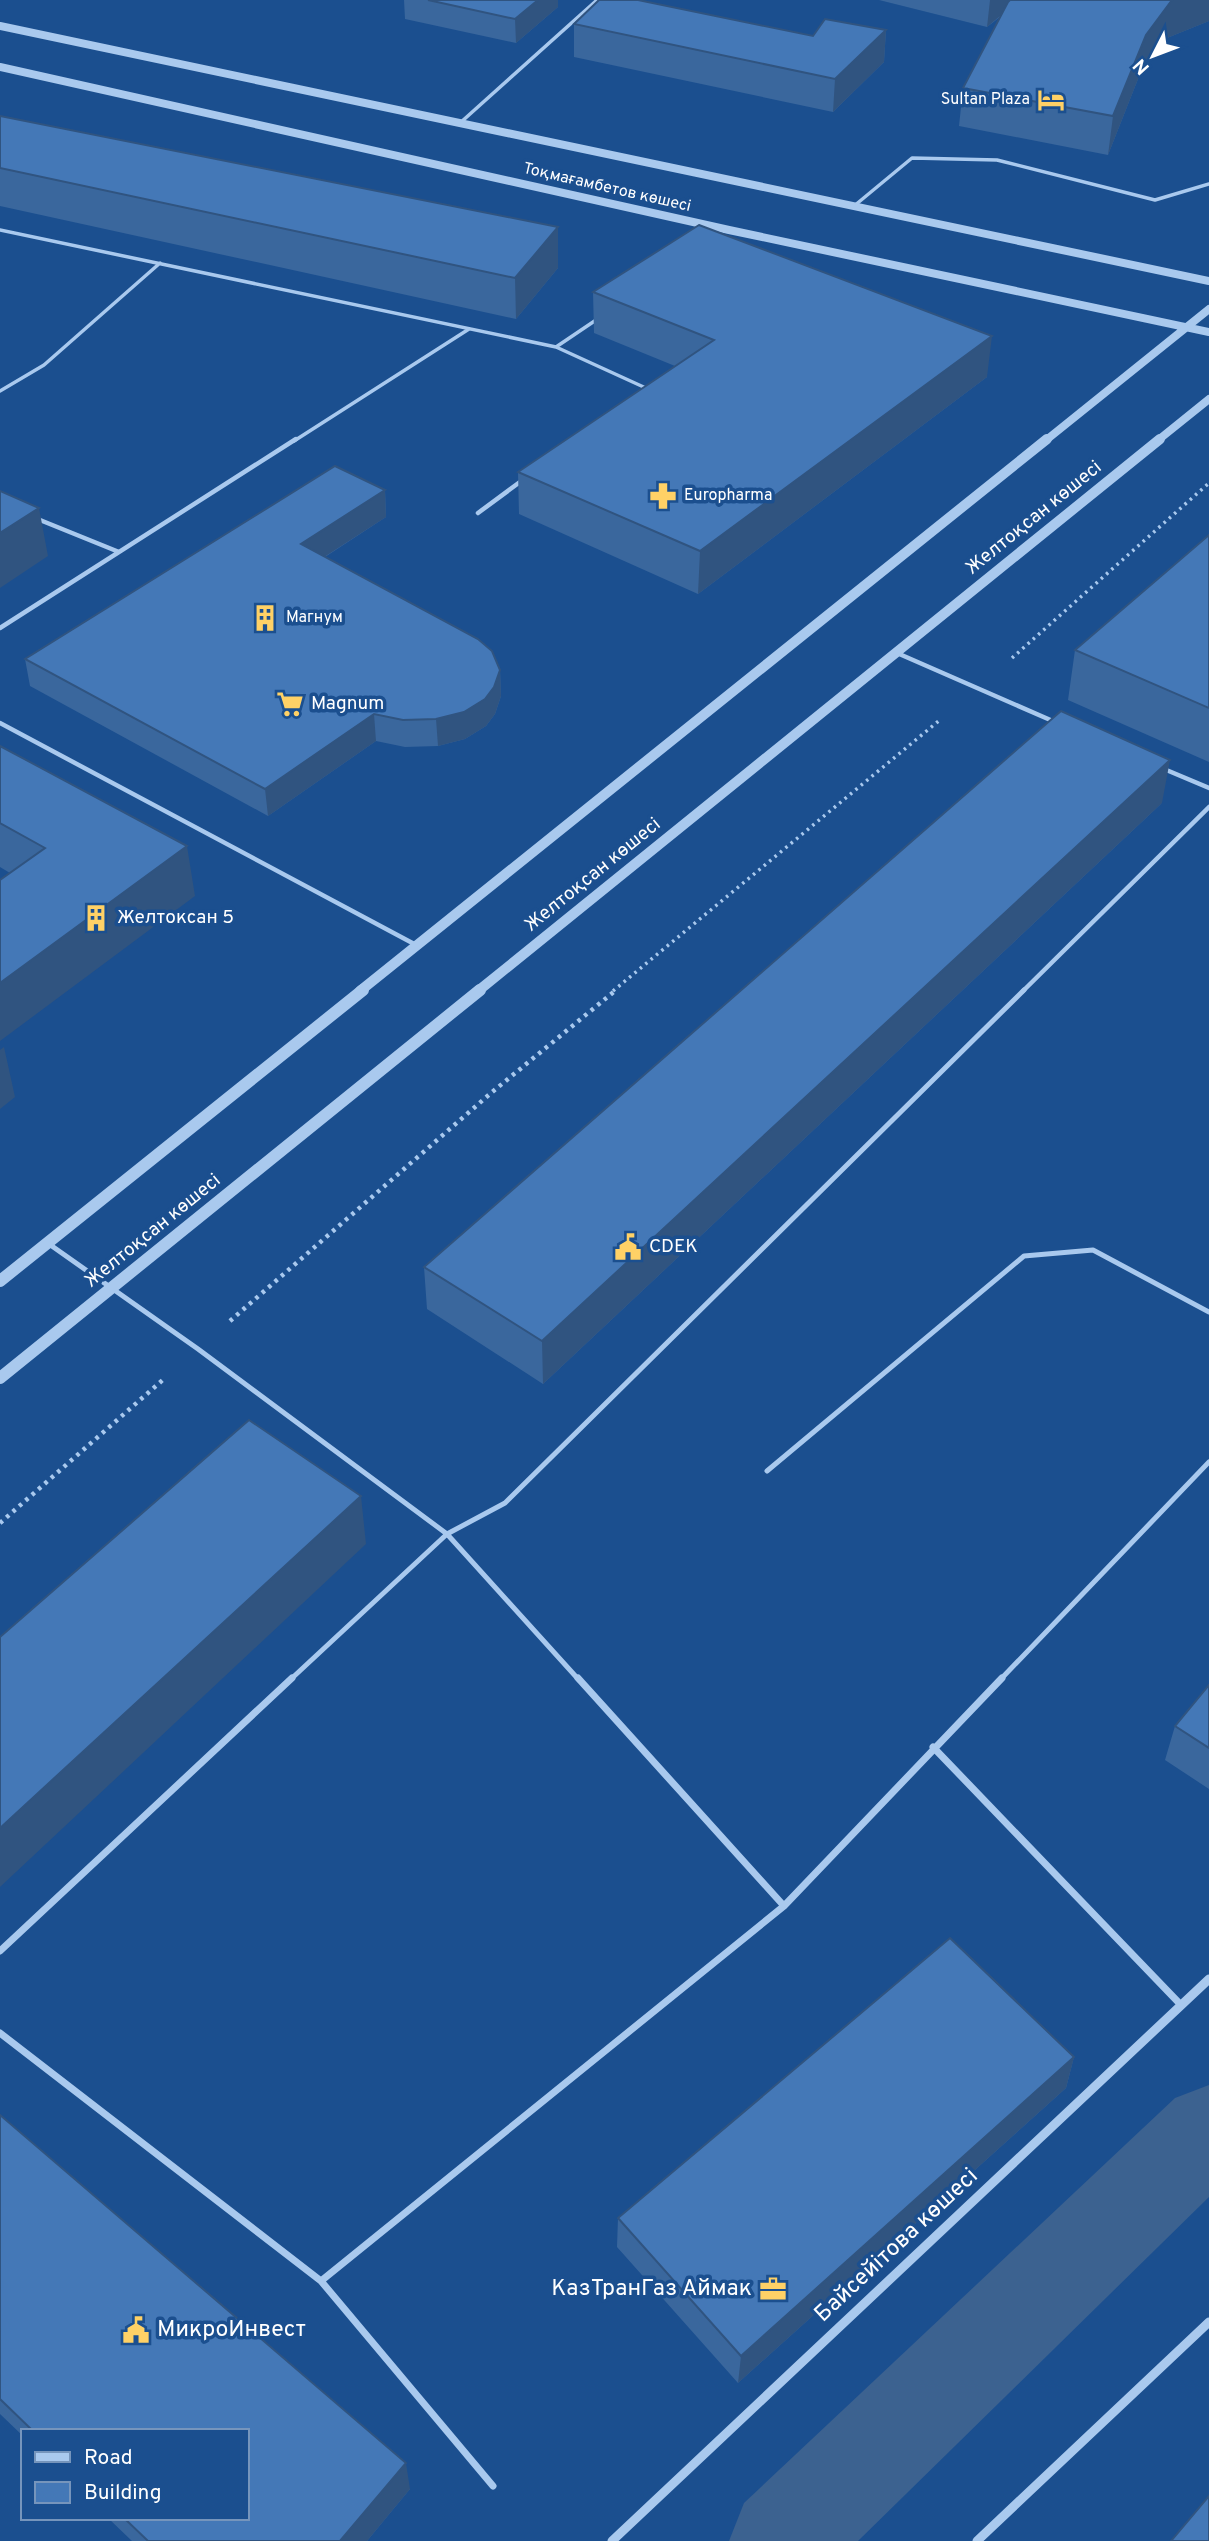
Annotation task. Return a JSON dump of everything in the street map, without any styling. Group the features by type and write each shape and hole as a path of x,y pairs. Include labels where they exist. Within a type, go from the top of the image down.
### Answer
{"street":[{"name":"Тоқмағамбетов көшесі","path":"0,26 1209,281"},
{"name":"Тоқмағамбетов көшесі","path":"0,67 729,230 1209,332"},
{"path":"0,1281 1209,309"},
{"name":"Желтоқсан көшесі","path":"0,1378 1209,399"},
{"name":"Байсейітова көшесі","path":"612,2541 1209,1979"},
{"path":"978,2541 1209,2322"}],"lane":[{"path":"460,123 596,1 591,0"},
{"path":"854,206 912,158 997,160 1155,200 1209,184"},
{"path":"0,230 556,347 648,388 638,396"},
{"path":"717,238 729,230"},
{"path":"0,391 44,365 160,263"},
{"path":"556,347 602,316"},
{"path":"0,628 469,329"},
{"path":"478,513 531,474"},
{"path":"24,513 119,552"},
{"path":"895,653 1062,726"},
{"path":"0,723 418,946"},
{"path":"1160,767 1209,788"},
{"path":"0,1951 447,1534 505,1503 1209,807"},
{"path":"47,1243 198,1349 447,1534 784,1906"},
{"path":"767,1471 1024,1256 1093,1250 1209,1312"},
{"path":"321,2281 784,1906 933,1747 1209,1462"},
{"path":"933,1747 1181,2005"},
{"path":"0,2033 321,2281 493,2486"}],"path":[{"path":"0,1523 491,1093 976,689 1209,483"}],"building":[{"path":"428,0 538,0 515,19"},
{"path":"599,0 638,0 813,36 825,19 886,30 835,79 574,24"},
{"name":"Sultan Plaza","path":"1010,0 1172,0 1146,35 1113,116 963,88"},
{"path":"0,116 558,227 515,278 0,168"},
{"path":"699,225 992,336 700,551 518,472 714,340 593,292"},
{"name":"Магнум","path":"335,466 385,490 301,544 478,639 492,651 500,670 494,687 485,699 464,712 436,719 403,720 374,714 265,789 25,659"},
{"path":"0,491 39,508 0,533"},
{"path":"1209,535 1209,708 1075,650"},
{"path":"1061,711 1170,760 542,1341 424,1267"},
{"path":"0,746 187,846 0,983 0,880 45,848 0,823"},
{"path":"249,1420 361,1496 0,1828 0,1637"},
{"path":"1209,1685 1209,1748 1175,1726"},
{"path":"950,1938 1074,2057 741,2356 618,2218"},
{"path":"0,2115 406,2463 340,2541 148,2541 126,2520 248,2520 248,2429 31,2429 0,2399"},
{"path":"1209,2496 1209,2541 1171,2541"}],"waterway":[{"path":"782,2541 1209,2131"}],"place":[{"name":"Sultan Plaza","path":"1051,100"},
{"name":"Europharma","path":"663,496"},
{"name":"Магнум","path":"265,618"},
{"name":"Magnum","path":"290,704"},
{"name":"Желтоксан 5","path":"96,918"},
{"name":"CDEK","path":"628,1247"},
{"name":"КазТранГаз Аймак","path":"773,2289"},
{"name":"МикроИнвест","path":"136,2330"}]}
